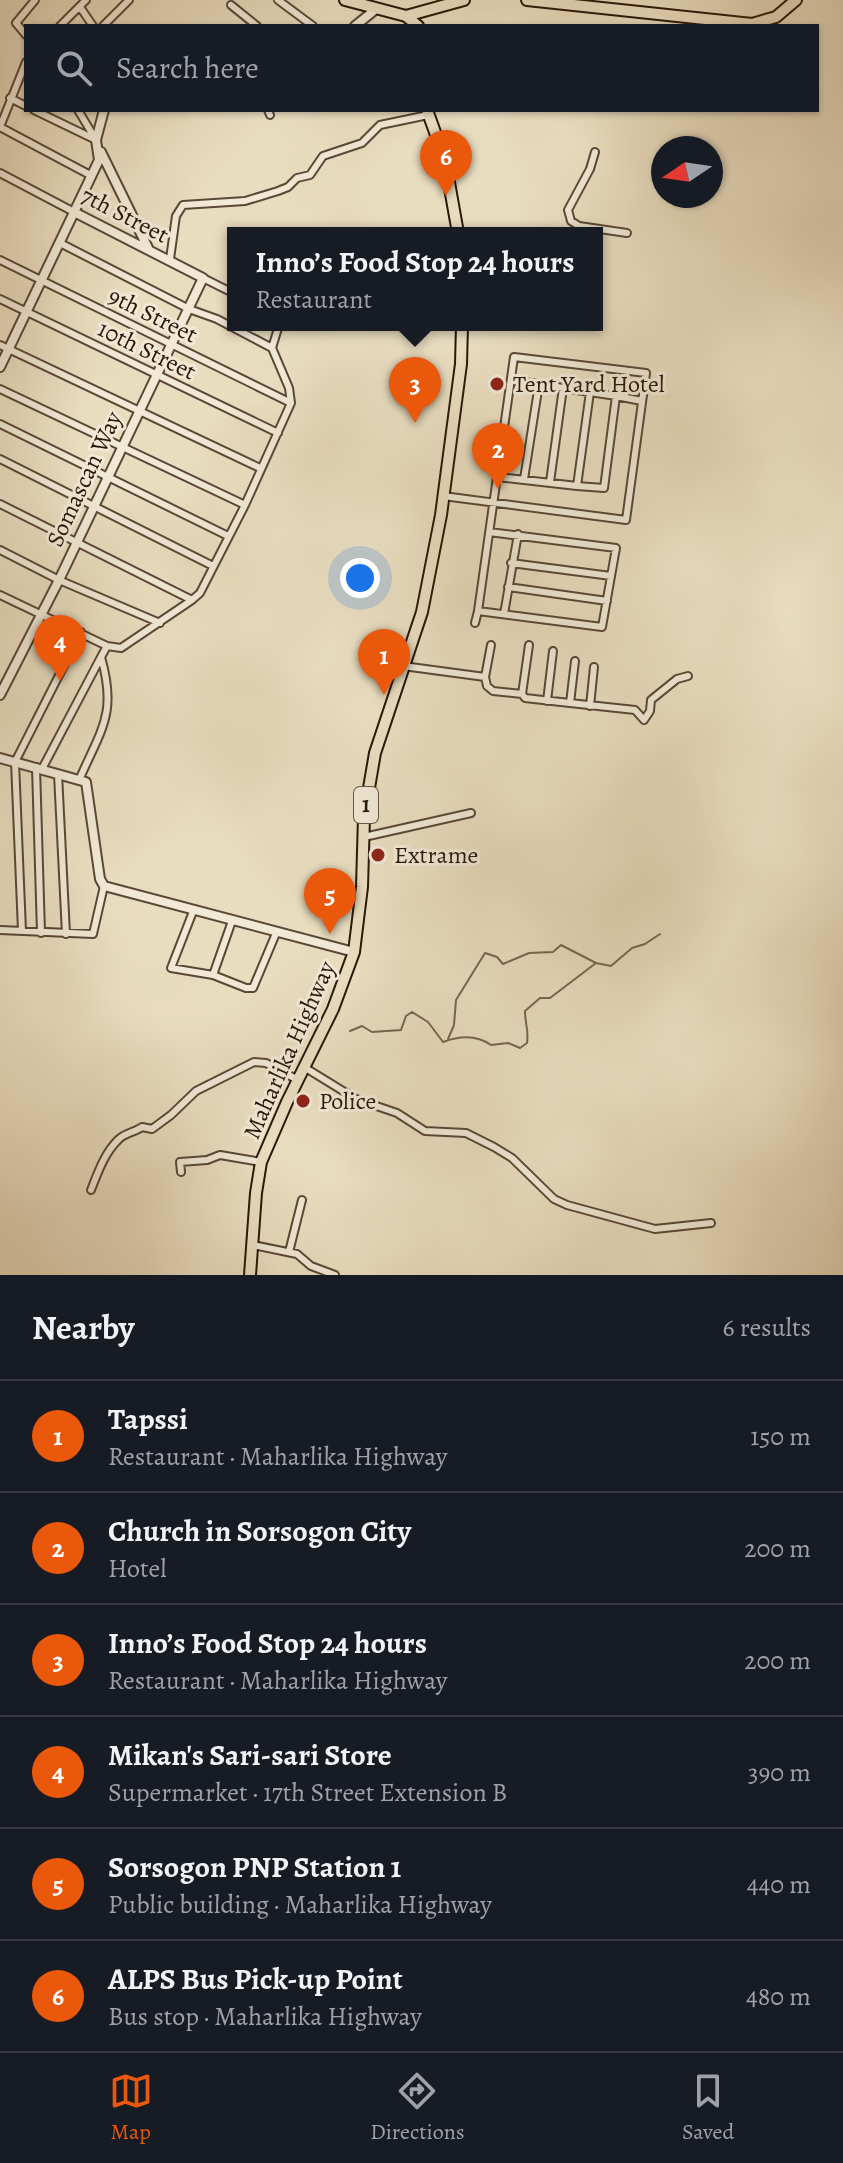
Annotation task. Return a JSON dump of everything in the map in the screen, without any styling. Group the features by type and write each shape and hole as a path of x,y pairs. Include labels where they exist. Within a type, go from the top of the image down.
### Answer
{"highway":[{"path":"345,0 406,16 464,0"},
{"path":"427,24 433,10 448,0"},
{"path":"527,0 742,24 768,21 796,0"},
{"path":"589,0 751,19 773,12 789,0"},
{"path":"406,16 416,24"},
{"path":"428,112 445,160 457,227"},
{"name":"Maharlika Highway","path":"250,1275 261,1162 333,1009 354,952 375,753 422,612 443,496 461,364 462,331"}],"street":[{"path":"24,33 16,23 35,0"},
{"path":"62,24 86,0"},
{"path":"105,24 129,0"},
{"path":"278,0 310,24"},
{"path":"231,5 255,24"},
{"path":"80,7 92,24"},
{"path":"357,24 376,9"},
{"path":"24,66 0,127 92,176"},
{"path":"10,98 24,105"},
{"path":"38,112 96,140"},
{"path":"79,112 96,140 148,249"},
{"path":"0,367 4,347 26,312 99,160 96,140 103,112"},
{"path":"170,259 176,216 183,205 245,201 278,191 297,178 310,175 323,156 362,143 380,125 428,112"},
{"path":"582,227 571,221 568,210 590,169 595,152"},
{"name":"7th Street","path":"0,173 227,290"},
{"path":"603,231 627,233"},
{"path":"60,243 189,309 227,324"},
{"name":"9th Street","path":"0,260 291,403"},
{"name":"Somascan Way","path":"0,695 59,580 203,278"},
{"name":"10th Street","path":"0,299 278,433"},
{"path":"0,595 107,646 121,648 200,593 245,505 291,403 289,388 272,348 240,331"},
{"path":"272,348 277,331"},
{"path":"4,347 260,468"},
{"path":"443,496 493,503 626,520 646,373 514,357 498,477 493,503 478,611 475,623"},
{"path":"511,380 642,401"},
{"path":"524,479 539,384"},
{"path":"550,482 563,388"},
{"path":"0,389 245,505"},
{"path":"577,486 590,392"},
{"path":"498,477 604,488 616,396"},
{"path":"0,424 228,536"},
{"path":"0,459 213,566"},
{"path":"0,504 192,600"},
{"path":"478,611 602,627 616,548 489,532"},
{"path":"504,614 518,534"},
{"path":"0,550 59,580 160,623"},
{"path":"511,563 611,576"},
{"path":"508,587 607,601"},
{"path":"22,931 15,762 81,632"},
{"path":"491,645 485,677 487,686 493,691 547,701 635,710 644,720 650,711 651,700 677,679 688,676"},
{"path":"522,694 529,645"},
{"path":"41,933 39,768 107,646"},
{"path":"547,701 553,651"},
{"path":"80,778 109,712 109,683 101,657"},
{"path":"570,703 575,661"},
{"path":"403,666 485,677"},
{"path":"590,706 594,667"},
{"path":"0,673 9,677"},
{"path":"0,758 86,782 100,879 104,886 93,934 0,930"},
{"path":"58,774 66,934"},
{"path":"364,837 471,813"},
{"path":"104,886 354,952"},
{"path":"194,909 171,968 213,975 253,988 277,931"},
{"path":"213,975 232,921"},
{"path":"91,1190 108,1152 120,1137 142,1127 152,1129 196,1091 254,1062 266,1063 298,1080"},
{"path":"304,1067 356,1099 397,1113 425,1131 466,1133 494,1147 512,1158 554,1199 567,1205 655,1229 711,1223"},
{"path":"181,1172 180,1162 207,1160 220,1155 261,1162"},
{"path":"289,1252 302,1200"},
{"path":"253,1245 297,1254 311,1266 335,1275"}],"waterway":[{"path":"350,1031 362,1026 372,1032 401,1030 406,1016 412,1012 428,1022 443,1042 468,1038 480,1039 491,1045 508,1043 520,1048 527,1043 525,1011 540,998 550,998 596,963 611,966 632,948 660,934"},
{"path":"448,1039 454,1025 456,1000 485,953 497,957 503,964 529,953 553,952 561,945 596,963"}],"place":[{"name":"ALPS Bus Pick-up Point","path":"446,196"},
{"name":"Tent Yard Hotel","path":"497,384"},
{"name":"Inno’s Food Stop 24 hours","path":"415,423"},
{"name":"Church in Sorsogon City","path":"498,489"},
{"name":"Mikan's Sari-sari Store","path":"60,681"},
{"name":"Tapssi","path":"384,695"},
{"name":"Extrame","path":"378,855"},
{"name":"Sorsogon PNP Station 1","path":"330,934"},
{"name":"Police","path":"303,1101"}]}
